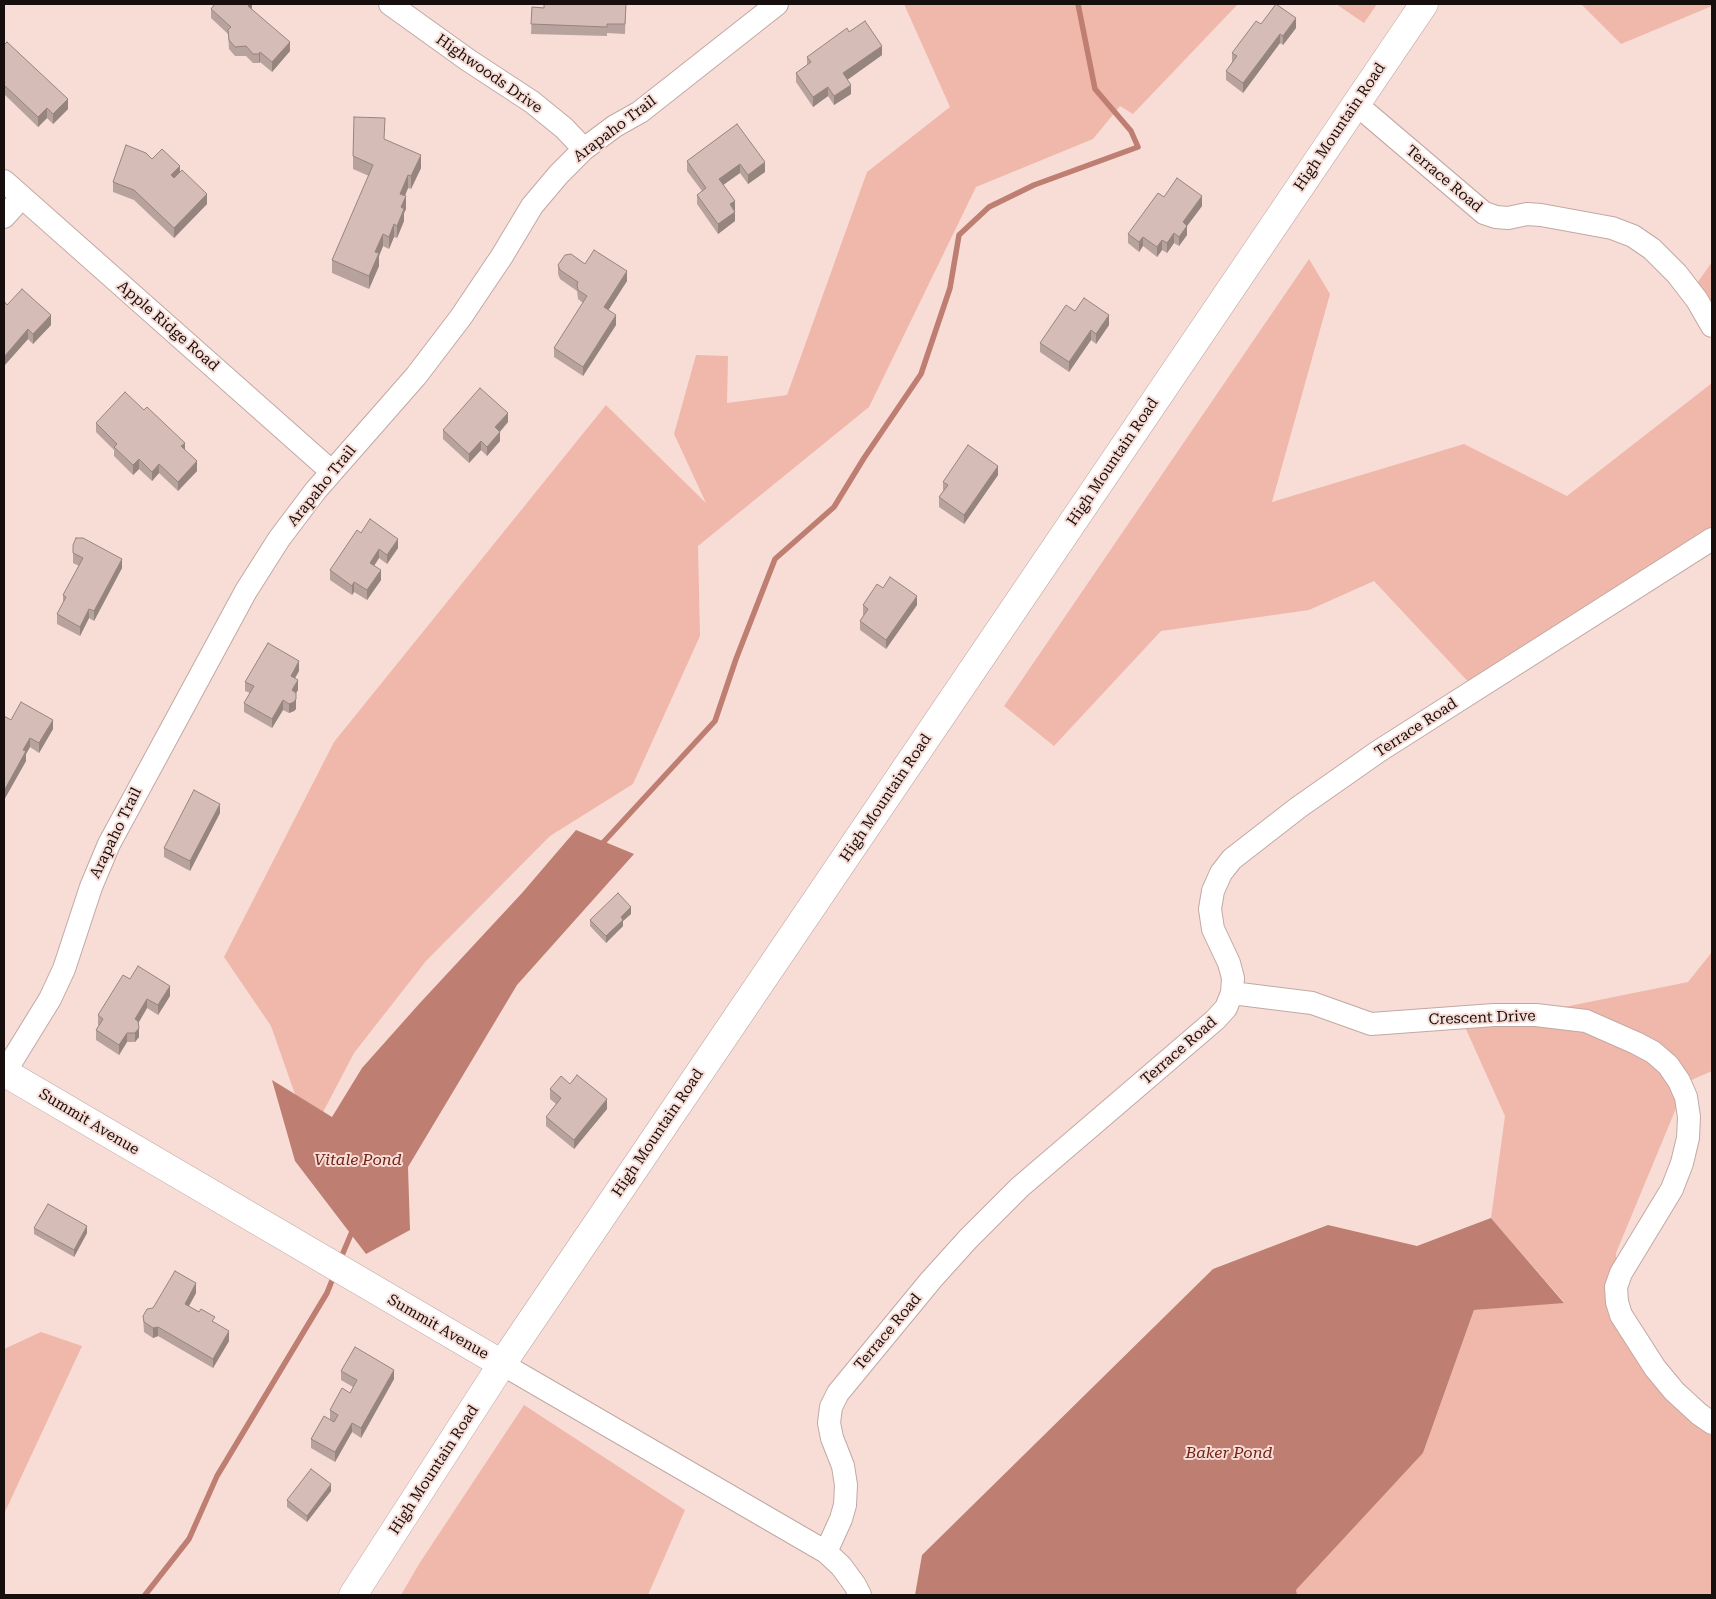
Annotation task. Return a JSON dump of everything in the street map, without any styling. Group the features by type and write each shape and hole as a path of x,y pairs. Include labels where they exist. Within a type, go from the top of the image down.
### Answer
{"main road":[{"name":"High Mountain Road","path":"352,1595 502,1364 1424,4"},
{"name":"Summit Avenue","path":"4,1072 502,1364"}],"street":[{"name":"Highwoods Drive","path":"390,4 468,60 532,102 564,128 584,149"},
{"name":"Arapaho Trail","path":"4,1072 50,999 64,969 91,887 132,797 246,591 279,539 331,471 416,376 461,317 502,256 532,206 559,174 584,149 615,126 640,112 778,4"},
{"name":"Terrace Road","path":"1356,104 1484,213 1508,218 1527,214 1542,215 1612,228 1633,236 1652,249 1677,274 1697,300 1712,326"},
{"name":"Apple Ridge Road","path":"4,181 331,471"},
{"path":"4,217 22,197"},
{"name":"Terrace Road","path":"826,1552 841,1519 845,1505 846,1485 843,1466 832,1438 829,1423 831,1407 838,1393 931,1280 968,1239 1020,1187 1215,1020 1226,1008 1232,993 1233,978 1229,963 1213,929 1210,909 1213,890 1221,873 1232,859 1299,807 1380,750 1712,539"},
{"name":"Crescent Drive","path":"1232,993 1312,1004 1371,1024 1494,1015 1536,1015 1586,1021 1653,1052 1668,1065 1679,1081 1686,1098 1689,1117 1688,1138 1682,1163 1672,1189 1620,1273 1616,1287 1617,1302 1621,1315 1655,1368 1674,1391 1712,1423"},
{"name":"Summit Avenue","path":"502,1364 826,1552 841,1566 860,1595"}],"shaded area":[{"path":"904,4 1238,4 1133,114 1120,106 1093,139 976,187 869,407 698,546 700,636 633,784 550,836 426,961 354,1053 310,1137 271,1026 224,957 334,742 606,405 706,503 674,434 696,355 728,356 727,403 787,395 867,172 950,107"},
{"path":"1336,4 1377,4 1364,23"},
{"path":"1581,4 1712,4 1712,6 1621,44"},
{"path":"1309,259 1330,294 1272,502 1464,444 1567,496 1712,383 1712,529 1473,687 1374,581 1309,610 1161,631 1054,746 1004,706"},
{"path":"1712,262 1712,335 1695,286"},
{"path":"1712,952 1712,1071 1687,1082 1616,1253 1616,1315 1712,1422 1712,1595 1297,1595 1295,1591 1423,1453 1474,1310 1564,1302 1491,1218 1505,1116 1465,1027 1688,982"},
{"path":"41,1332 82,1346 4,1514 4,1349"},
{"path":"524,1405 685,1510 648,1595 401,1595 419,1564"}],"water":[{"name":"Vitale Pond","path":"576,830 634,854 517,985 408,1167 410,1230 366,1254 295,1161 272,1080 332,1117 362,1068 522,893"},
{"name":"Baker Pond","path":"1491,1218 1564,1303 1474,1310 1423,1453 1296,1590 1297,1595 915,1595 922,1555 1213,1269 1328,1225 1417,1246"}],"building":[{"path":"215,4 250,4 248,6 290,42 272,62 260,52 259,54 253,54 246,46 235,47 229,40 228,30 231,27 211,9"},
{"path":"544,4 626,4 625,24 607,24 607,27 531,24 532,7 544,8"},
{"path":"1276,4 1296,18 1283,36 1280,34 1243,83 1226,71 1237,56 1232,53 1256,21 1261,24"},
{"path":"865,21 882,46 843,73 851,85 834,96 828,87 813,97 796,73 811,62 807,57 847,28 849,32"},
{"path":"7,42 68,99 53,114 47,108 38,117 4,85 4,45"},
{"path":"354,117 385,118 384,139 421,155 411,176 408,175 400,194 406,196 401,207 404,209 397,226 394,224 389,237 383,234 375,252 379,253 369,276 332,260 373,165 353,156"},
{"path":"737,124 765,162 748,175 740,164 719,179 735,201 730,204 735,212 718,224 697,195 706,188 687,161"},
{"path":"126,145 146,153 152,159 162,149 180,166 171,175 174,178 182,170 207,194 174,228 134,190 113,182"},
{"path":"1177,178 1202,196 1183,222 1187,226 1179,237 1174,233 1167,243 1162,240 1157,247 1143,237 1139,242 1128,234 1158,193 1164,197"},
{"path":"594,250 627,271 604,307 616,315 583,367 554,348 587,296 578,290 578,282 560,270 558,265 565,255 571,254 585,264"},
{"path":"22,289 51,315 33,334 28,329 4,357 4,301 7,305"},
{"path":"1084,298 1109,315 1096,334 1091,330 1069,362 1040,343 1066,305 1075,311"},
{"path":"480,388 508,413 495,427 500,432 487,447 481,441 469,454 443,430"},
{"path":"125,392 144,410 147,407 185,443 181,446 197,461 178,482 159,464 152,472 139,459 133,465 114,447 117,444 96,423"},
{"path":"968,445 998,466 964,515 939,497 948,485 943,482"},
{"path":"370,519 398,539 387,555 379,549 370,563 381,570 367,590 354,582 352,586 330,570 357,530 361,533"},
{"path":"76,538 83,538 122,559 94,611 89,609 80,627 57,614 66,597 63,595 83,558 73,553 73,545"},
{"path":"890,577 917,596 886,640 860,621 868,609 863,605 877,584 883,588"},
{"path":"268,643 299,661 291,676 298,680 292,690 296,693 296,699 289,704 283,700 272,719 244,703 254,686 245,682"},
{"path":"21,702 53,720 39,743 30,738 23,750 26,751 4,791 4,716 11,720"},
{"path":"194,790 220,804 190,861 164,848"},
{"path":"618,893 631,907 621,917 623,920 606,936 590,920"},
{"path":"138,966 170,986 158,1005 147,999 135,1019 138,1021 139,1028 135,1033 127,1033 119,1045 96,1030 103,1019 98,1015 123,975 130,979"},
{"path":"577,1075 607,1099 574,1140 546,1117 561,1098 550,1089 561,1076 570,1084"},
{"path":"48,1204 87,1226 74,1250 34,1228"},
{"path":"175,1271 196,1283 185,1304 199,1312 201,1309 215,1317 212,1321 229,1331 213,1359 158,1327 153,1328 144,1322 143,1316 147,1309 153,1308"},
{"path":"355,1347 394,1370 361,1428 352,1423 335,1452 311,1439 324,1416 334,1422 338,1415 330,1410 342,1388 350,1393 357,1380 341,1371"},
{"path":"311,1469 331,1484 307,1516 287,1500"}],"waterway":[{"path":"599,847 715,721 736,659 775,559 834,507 864,458 921,374 950,288 959,235 989,207 1034,185 1138,147 1131,131 1095,89 1078,4"},
{"path":"340,1260 354,1227"},
{"path":"145,1595 189,1539 217,1476 327,1293 335,1273"}]}
